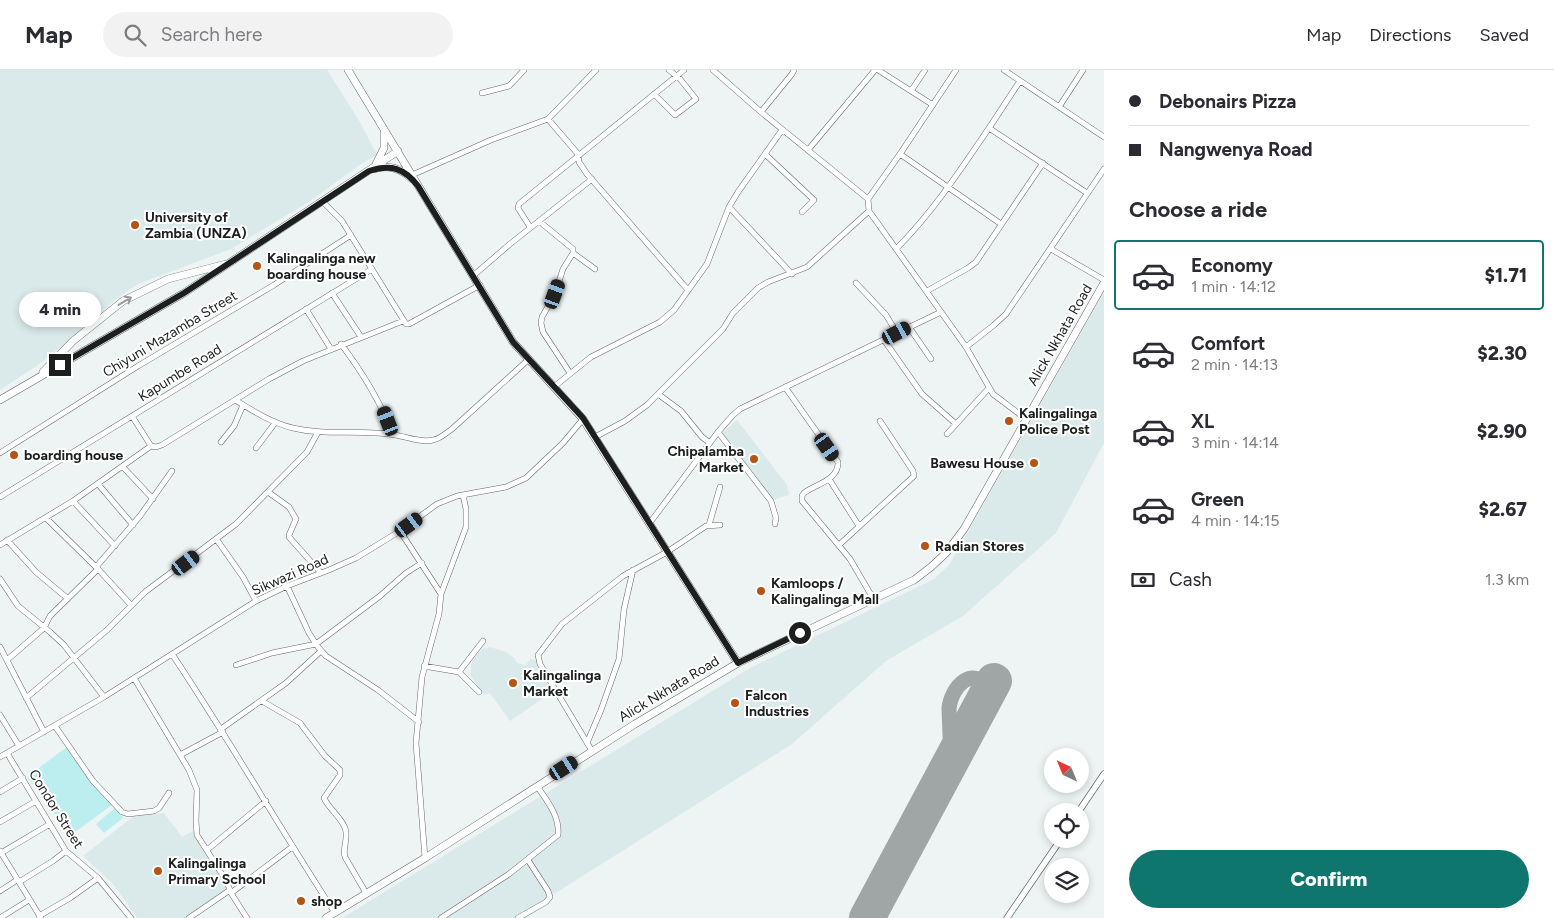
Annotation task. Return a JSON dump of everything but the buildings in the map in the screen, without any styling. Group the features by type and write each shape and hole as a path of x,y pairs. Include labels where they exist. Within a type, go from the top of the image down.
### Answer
{"main road":[{"path":"348,70 513,342 583,418 738,663"},
{"path":"369,171 381,157 384,148 384,129"},
{"path":"0,400 168,303 233,262 398,151"},
{"path":"369,171 391,167 411,177 418,186"},
{"path":"36,379 74,342 123,301 168,279 233,262"},
{"name":"Alick Nkhata Road","path":"326,918 425,858 592,751 738,663 874,600 923,574 950,549 964,529 1104,282"}],"street":[{"path":"482,93 509,86 524,70"},
{"path":"412,175 491,140 548,119 596,70"},
{"path":"654,94 675,115 684,110 696,98 669,70"},
{"path":"530,227 518,208 519,204 578,154 684,70"},
{"path":"713,70 782,130 868,198 870,212 966,347 990,388 999,399 1026,419"},
{"path":"761,112 794,70"},
{"path":"808,150 877,70 933,105"},
{"path":"911,91 925,70"},
{"path":"868,198 956,70"},
{"path":"1004,70 1104,138"},
{"path":"1059,107 1083,70"},
{"path":"897,248 919,225 949,187 1020,81"},
{"path":"548,119 578,154 579,162 592,179 688,290"},
{"path":"989,128 1087,193"},
{"path":"555,386 600,351 665,319 674,310 707,264 729,207 782,130"},
{"path":"765,154 814,200 802,212"},
{"path":"900,154 1001,224"},
{"path":"927,291 976,262 1042,163"},
{"path":"966,347 1006,314 1104,169"},
{"path":"474,275 530,227 592,179"},
{"path":"323,202 342,221 406,324 480,286"},
{"path":"729,207 792,274"},
{"path":"595,437 637,413 658,394 723,329 733,312 758,288 768,282 801,271 815,262 870,212"},
{"path":"539,221 574,249 566,262 555,294 542,317 541,323 543,332 570,373"},
{"name":"Chiyuni Mazamba Street","path":"0,453 138,366 274,285 351,235"},
{"path":"1051,249 1104,282"},
{"path":"573,253 595,269"},
{"name":"Kapumbe Road","path":"0,497 372,269"},
{"path":"856,283 886,315 897,333"},
{"path":"332,293 361,337"},
{"path":"306,309 331,349"},
{"path":"649,524 733,414 784,387 941,312"},
{"path":"0,545 73,501 150,446 162,445 295,365 341,344 403,321"},
{"path":"909,327 930,359"},
{"path":"884,340 922,394 956,424"},
{"path":"341,344 379,401 393,434"},
{"path":"234,400 275,423 293,428 318,432 376,432 422,440 433,440 442,437 530,359"},
{"path":"784,387 838,462 836,473 804,493 802,501 858,571 874,600"},
{"path":"947,434 990,388"},
{"path":"658,394 681,411 702,437 710,442"},
{"path":"222,442 234,426 243,405"},
{"path":"132,416 150,446"},
{"name":"Sikwazi Road","path":"0,757 104,697 256,601 286,586 356,558 400,531 436,504 463,494 506,487 526,478 563,443 583,418"},
{"path":"839,545 914,476 913,471 880,420"},
{"path":"256,448 275,423"},
{"path":"26,698 107,630 145,592 236,524 307,452 318,432"},
{"path":"718,432 770,502 776,518 776,524"},
{"path":"123,467 153,499"},
{"path":"7,660 44,628 50,616 97,568 133,525 172,471"},
{"path":"829,479 859,526"},
{"path":"98,484 133,525"},
{"path":"709,525 720,487"},
{"path":"268,492 292,511 296,519 288,535 321,573"},
{"path":"425,858 416,749 424,666 439,614 442,594 466,526 466,509 463,494"},
{"path":"73,501 115,546"},
{"path":"46,518 97,568 131,605"},
{"path":"592,751 540,664 538,655 562,624 611,585 709,525 720,525"},
{"path":"400,531 442,594"},
{"path":"7,540 36,572 67,598"},
{"path":"217,540 243,577 256,601"},
{"path":"236,665 316,644 380,596 406,573 422,563"},
{"path":"587,744 602,710 619,659 624,608 633,570"},
{"path":"0,579 18,606 75,657 104,697"},
{"path":"286,586 321,652 339,667 378,690 419,722"},
{"path":"459,672 483,641"},
{"path":"0,647 44,732"},
{"path":"180,755 222,731 298,673 321,652"},
{"path":"172,654 335,913"},
{"path":"424,666 459,672 479,692"},
{"path":"134,678 189,770 196,786 196,830 228,882 231,891 247,918"},
{"path":"262,701 300,723 325,756 340,770 340,775 324,798 345,827 345,857 366,893"},
{"path":"0,715 19,746"},
{"path":"55,726 93,781 122,812 128,814 154,811 160,808 169,793"},
{"name":"Condor Street","path":"7,753 66,851 98,878 131,918"},
{"path":"1085,803 1104,774"},
{"path":"0,792 23,778"},
{"path":"440,918 528,860 558,836 557,820 552,808 537,786"},
{"path":"0,822 36,801"},
{"path":"207,850 266,802"},
{"path":"50,824 1,852 3,861 40,917 98,878"},
{"path":"189,918 231,891 292,847"},
{"path":"1007,918 1055,848"},
{"path":"0,891 53,861 66,851"},
{"path":"518,918 546,902 550,897 528,860"},
{"path":"0,918 29,900"}],"shaded area":[{"name":"University of Zambia (UNZA)","path":"0,70 327,70 360,122 377,155 364,162 310,201 231,249 138,284 116,299 71,339 35,367 0,390"},
{"path":"1104,292 1104,443 1056,533 963,616 886,661 792,744 516,918 342,918 750,668 934,579 949,565"},
{"name":"Chipalamba Market","path":"737,420 787,485 789,495 772,500 722,433"},
{"name":"Kalingalinga Market","path":"490,647 506,652 517,663 525,665 531,659 537,661 555,690 510,721 490,693 484,695 471,676 473,659 482,649"},
{"path":"68,746 112,805 71,835 27,777"},
{"path":"115,808 123,818 104,833 96,824"},
{"name":"Kalingalinga Primary School","path":"164,813 182,837 193,831 229,889 187,918 137,918 114,885 83,856 134,816"}],"taxiway":[{"path":"951,760 949,708 954,693 964,681 970,678 976,678 988,690"}],"runway":[{"path":"867,918 994,681"}],"place":[{"name":"University of Zambia (UNZA)","path":"135,225"},
{"name":"Kalingalinga new boarding house","path":"257,266"},
{"name":"Kalingalinga Police Post","path":"1009,421"},
{"name":"boarding house","path":"14,455"},
{"name":"Chipalamba Market","path":"754,459"},
{"name":"Bawesu House","path":"1034,463"},
{"name":"Radian Stores","path":"925,546"},
{"name":"Kamloops / Kalingalinga Mall","path":"761,591"},
{"name":"Kalingalinga Market","path":"513,683"},
{"name":"Falcon Industries","path":"735,703"},
{"name":"Kalingalinga Primary School","path":"158,871"},
{"name":"shop","path":"301,901"}],"route":[{"path":"60,365 184,293 369,171 391,167 411,177 418,186 474,275 513,342 583,418 738,663 800,633"}]}
